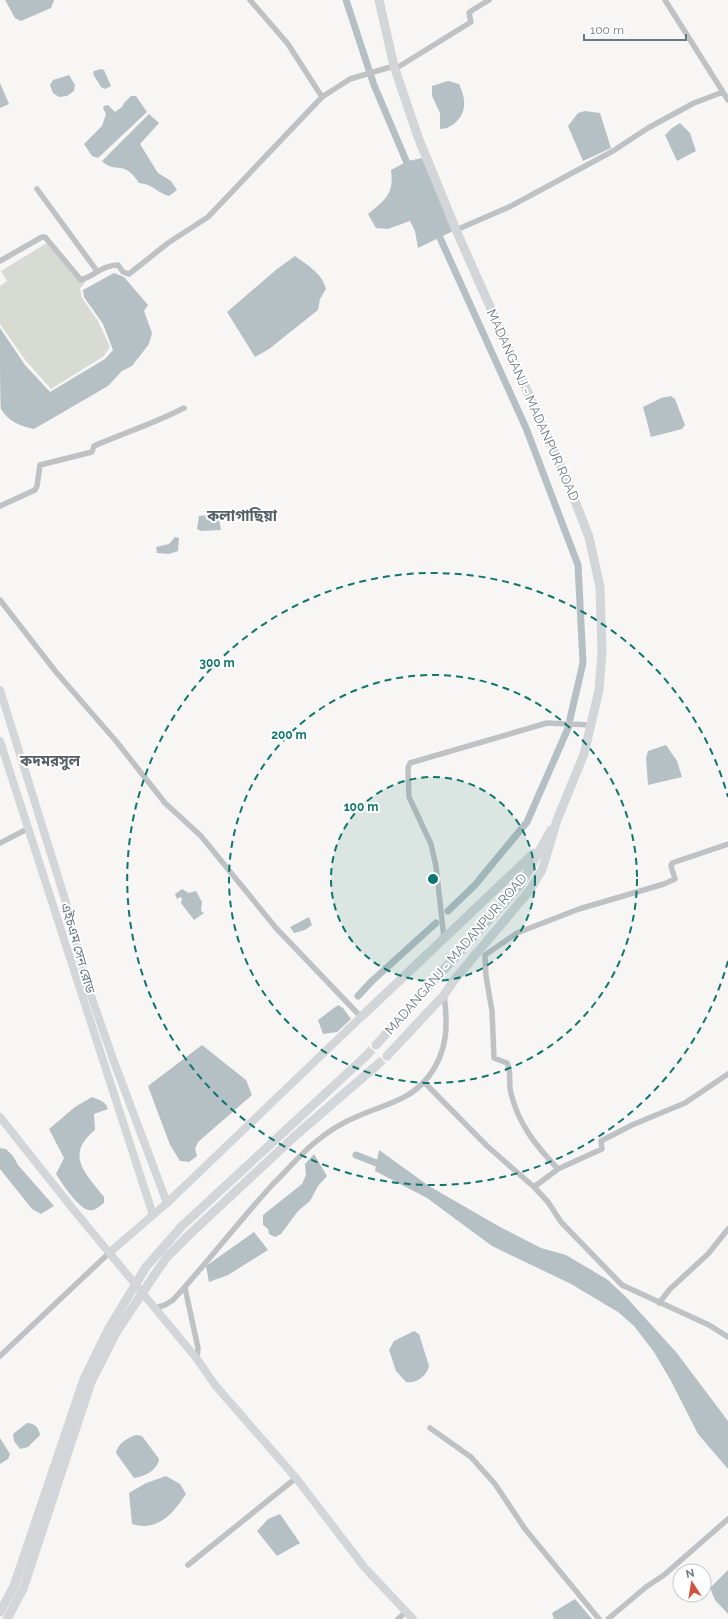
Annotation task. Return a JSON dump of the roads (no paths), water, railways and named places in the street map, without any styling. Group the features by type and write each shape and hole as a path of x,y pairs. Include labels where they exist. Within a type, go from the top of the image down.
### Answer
{"main road":[{"name":"MADANGANJ - MADANPUR ROAD","path":"379,0 393,67 418,137 456,230 568,483 589,537 600,587 602,652 599,690 584,754 557,820 545,864 530,890 455,979 444,995 387,1056"},
{"name":"এইচএম সেন রোড","path":"0,690 68,909 88,984 113,1058 167,1203"},
{"name":"এইচএম সেন রোড","path":"0,742 153,1215"},
{"name":"MADANGANJ - MADANPUR ROAD","path":"376,1045 521,884 557,820"},
{"path":"109,1253 167,1203 444,938 522,866 543,843"},
{"path":"0,1612 14,1586 84,1379 109,1328 146,1267 182,1226 366,1056"},
{"path":"7,1619 23,1589 91,1382 117,1331 155,1274 167,1257 189,1235 296,1136 376,1066"},
{"path":"0,1117 109,1253 198,1359 215,1385 296,1478 365,1568 414,1619"}],"street":[{"path":"250,0 288,44 322,97"},
{"path":"0,261 37,238 45,237 81,280 97,271 118,265 123,272 129,274 168,243 208,217 322,97 350,79 393,67 471,22 469,13 489,0"},
{"path":"664,0 728,100"},
{"path":"456,230 509,206 613,151 648,128 694,103 723,92"},
{"path":"37,189 97,271"},
{"path":"0,506 35,490 40,465 92,452 94,446 110,438 122,436 184,408"},
{"path":"0,600 65,682 116,740 165,803 201,836 276,928 361,1017"},
{"path":"444,938 436,866 431,844 410,797 408,768 410,763 547,722 591,725"},
{"path":"0,843 29,828"},
{"path":"558,1169 530,1138 515,1108 510,1091 508,1062 494,1058 492,1011 486,976 485,955 517,933 524,930 579,909 664,884 675,879 671,866 672,863 728,844"},
{"path":"155,1308 165,1305 173,1300 185,1288 245,1215 312,1145 346,1122 371,1110 398,1102 419,1088 437,1064 444,1047 447,1026 444,995"},
{"path":"534,1187 558,1169 602,1149 601,1141 626,1128 685,1103 728,1074"},
{"path":"424,1082 487,1146 534,1187 548,1202 561,1222 622,1285 709,1325 728,1337"},
{"path":"659,1303 670,1289 708,1254 728,1229"},
{"path":"0,1356 109,1253"},
{"path":"185,1288 198,1348 198,1359"},
{"path":"430,1428 470,1457 495,1484 525,1529 599,1619"},
{"path":"188,1565 296,1478"},
{"path":"608,1619 646,1586 664,1575 728,1520"},
{"path":"398,1619 407,1611"}],"waterway":[{"path":"346,0 374,85 410,170"},
{"path":"436,229 526,428 578,565 583,663 570,719"},
{"path":"448,911 475,885 527,822 569,726"},
{"path":"358,996 372,981 436,923"},
{"path":"356,1155 384,1166"}],"tunnel":[{"path":"366,1056 376,1045"},
{"path":"376,1066 387,1056"}],"district":[{"name":"কলাগাছিয়া","path":"242,516"},
{"name":"কদমরসুল","path":"50,761"}]}
